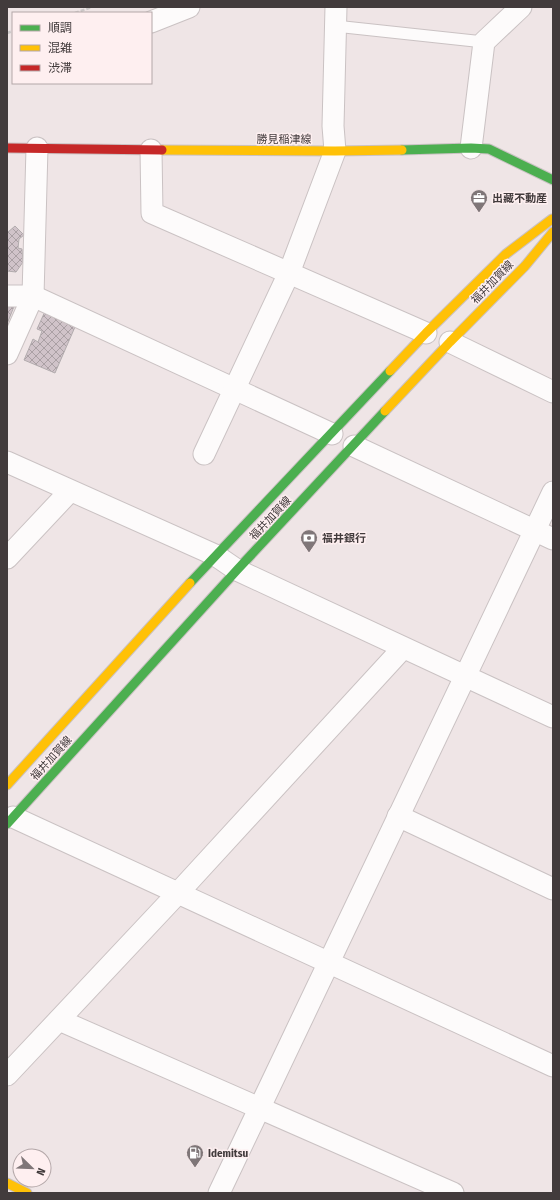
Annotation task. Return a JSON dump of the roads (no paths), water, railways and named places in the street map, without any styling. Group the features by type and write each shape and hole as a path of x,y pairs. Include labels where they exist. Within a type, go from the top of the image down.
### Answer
{"main road":[{"name":"勝見稲津線","path":"7,148 334,151 471,148 489,149 553,180"},
{"name":"福井加賀線","path":"7,785 215,555 332,434 426,333 506,254 553,218"},
{"name":"福井加賀線","path":"10,821 237,570 450,342 525,266 553,232"},
{"path":"7,1183 27,1193"}],"street":[{"path":"152,22 189,7"},
{"path":"471,148 484,42 521,7"},
{"path":"204,454 289,273 334,151 333,126 336,16"},
{"path":"7,354 34,296 37,148"},
{"path":"151,150 152,212 426,333"},
{"path":"7,296 34,296 236,388 332,434"},
{"path":"450,342 553,392"},
{"path":"354,446 544,535"},
{"path":"7,462 215,555 237,570 553,717"},
{"path":"7,558 70,491"},
{"path":"218,1193 465,676 544,535 553,492"},
{"path":"7,1075 178,893 403,648"},
{"path":"398,816 553,889"},
{"path":"10,821 178,893 553,1066"},
{"path":"59,1020 453,1193"}],"lane":[{"path":"336,16 484,42"}],"place":[{"name":"出藏不動産","path":"479,213"},
{"name":"福井銀行","path":"309,553"},
{"name":"Idemitsu","path":"195,1168"}]}
